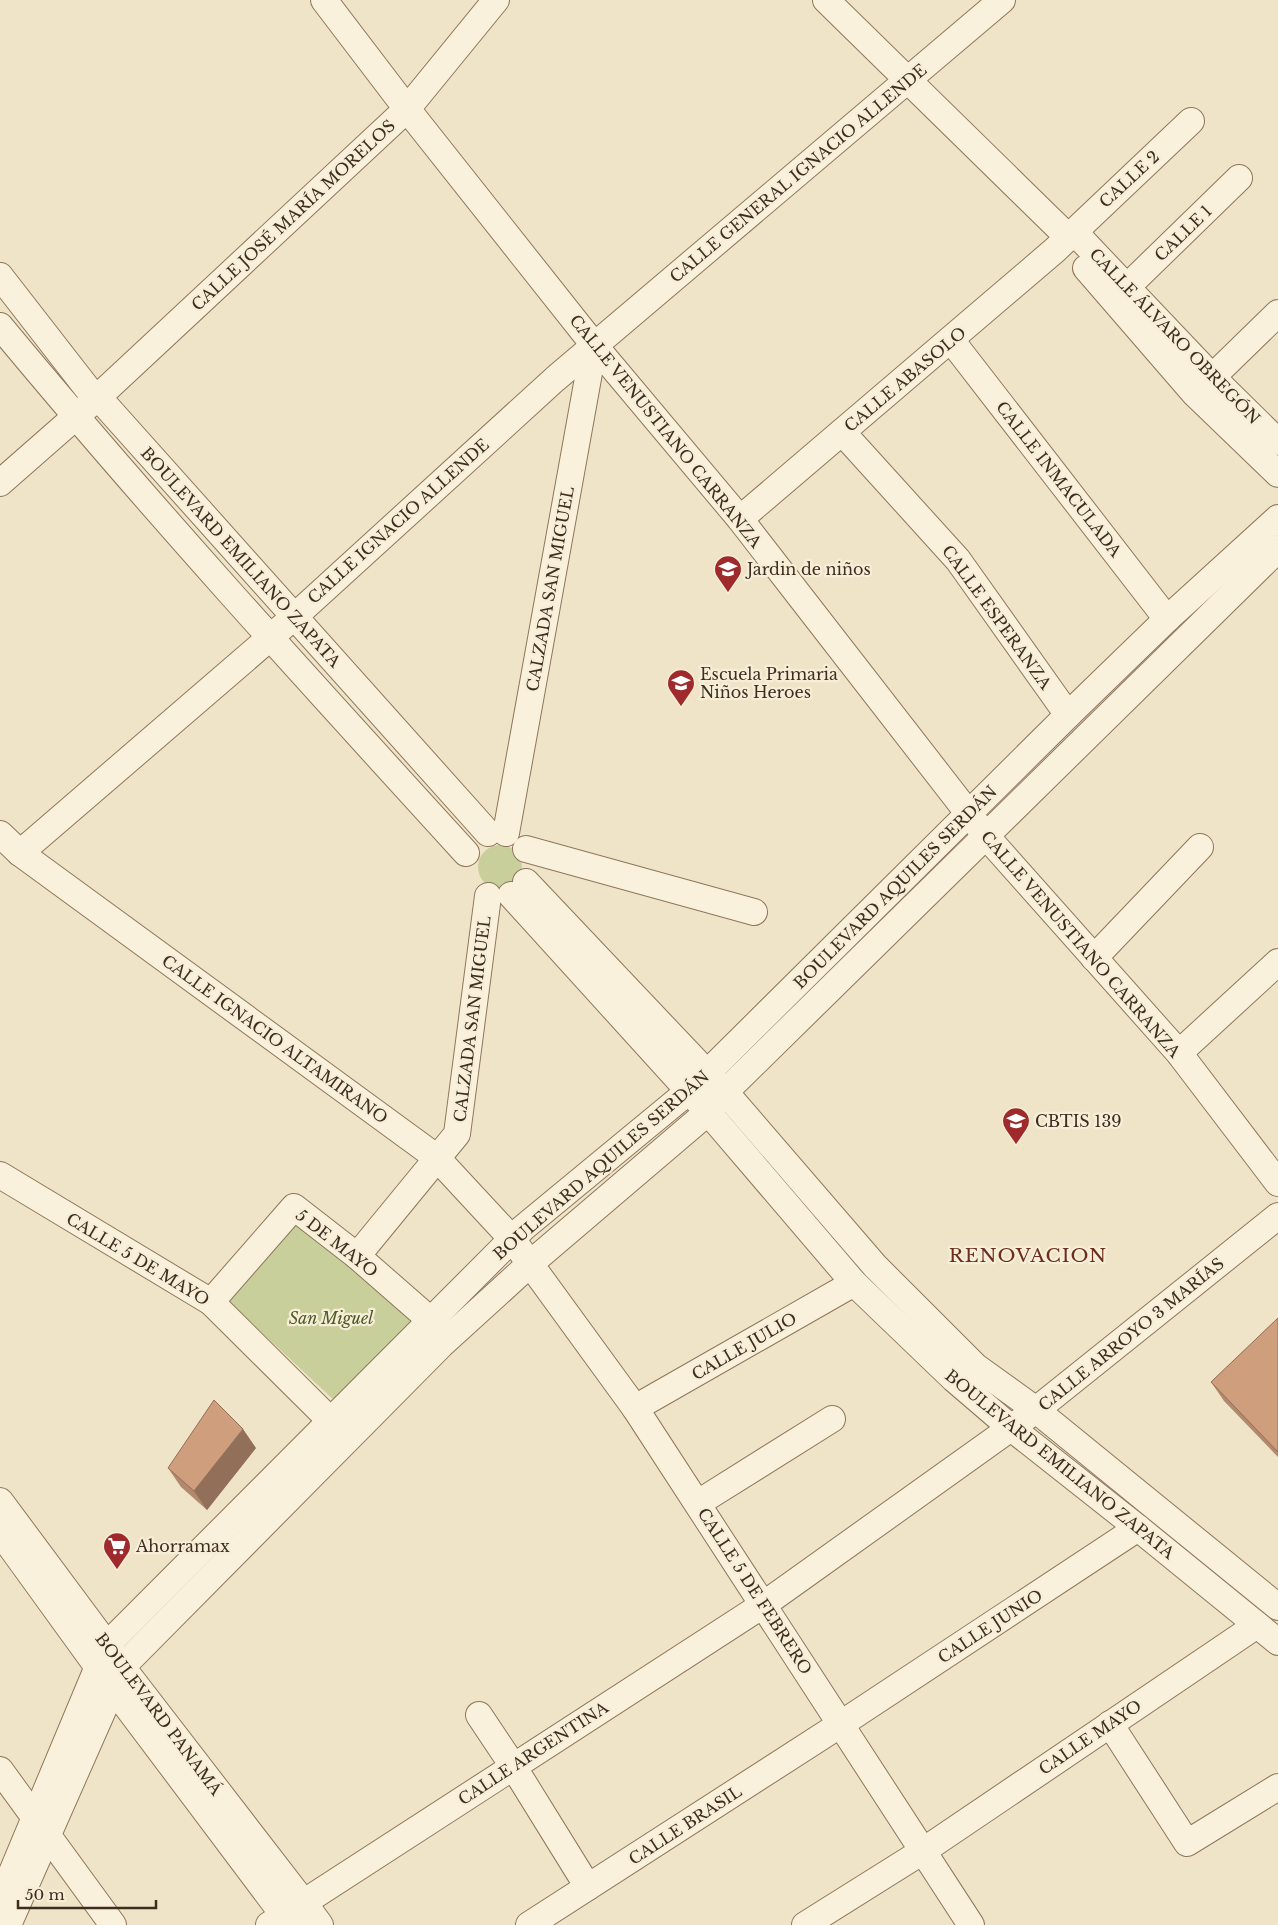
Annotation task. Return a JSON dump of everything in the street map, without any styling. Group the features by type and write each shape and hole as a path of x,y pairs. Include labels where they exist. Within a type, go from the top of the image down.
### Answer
{"street":[{"name":"CALLE VENUSTIANO CARRANZA","path":"324,0 407,109 594,345 740,519 968,814 1179,1054 1278,1183"},
{"name":"CALLE JOSÉ MARÍA MORELOS","path":"0,483 98,397 407,109 496,0"},
{"name":"CALLE ÁLVARO OBREGÓN","path":"826,0 1068,237 1080,238 1127,287 1204,386 1278,474"},
{"name":"CALLE GENERAL IGNACIO ALLENDE","path":"594,345 1002,0"},
{"name":"CALLE 2","path":"1068,237 1190,121"},
{"name":"CALLE 1","path":"1127,287 1239,178"},
{"name":"CALLE ÁLVARO OBREGÓN","path":"1068,237 1068,248 1204,386 1278,442"},
{"name":"CALLE ABASOLO","path":"740,519 952,340 1068,237"},
{"name":"BOULEVARD EMILIANO ZAPATA","path":"0,276 87,388 98,397 294,617 497,833"},
{"path":"1204,386 1278,313"},
{"name":"BOULEVARD EMILIANO ZAPATA","path":"0,326 76,417 269,638 466,854"},
{"name":"CALLE INMACULADA","path":"952,340 1167,619"},
{"name":"CALLE IGNACIO ALLENDE","path":"20,853 294,617 594,345"},
{"name":"CALZADA SAN MIGUEL","path":"497,833 594,345"},
{"path":"555,379 584,401"},
{"name":"CALLE ESPERANZA","path":"842,432 958,560 1068,714"},
{"name":"BOULEVARD AQUILES SERDÁN","path":"8,1925 42,1828 110,1667 339,1429 440,1329 512,1238 698,1082 1068,714 1167,619 1278,518"},
{"name":"BOULEVARD AQUILES SERDÁN","path":"440,1329 531,1263 708,1112 725,1092 1278,550"},
{"path":"497,833 518,838 526,849 530,860 530,871 508,891 476,890 468,880 464,867 466,854 471,844 479,837 497,833"},
{"name":"CALLE IGNACIO ALTAMIRANO","path":"0,834 20,853 436,1157 512,1238 531,1263"},
{"path":"1094,958 1200,847"},
{"path":"526,849 754,912"},
{"name":"CALZADA SAN MIGUEL","path":"357,1256 436,1157 457,1134 508,891"},
{"name":"BOULEVARD EMILIANO ZAPATA","path":"508,891 698,1082 725,1092 875,1266 975,1366 1036,1410 1278,1606"},
{"path":"1179,1054 1278,962"},
{"name":"BOULEVARD EMILIANO ZAPATA","path":"698,1082 708,1112 854,1283 954,1379 1010,1427 1278,1642"},
{"name":"CALLE 5 DE MAYO","path":"0,1175 211,1302 339,1429"},
{"name":"5 DE MAYO","path":"211,1302 294,1207 357,1256 440,1329"},
{"name":"CALLE ARROYO 3 MARÍAS","path":"763,1605 1036,1410 1278,1216"},
{"name":"CALLE 5 DE FEBRERO","path":"531,1263 635,1408 971,1925"},
{"name":"CALLE JULIO","path":"635,1408 854,1283"},
{"path":"698,1503 832,1419"},
{"name":"BOULEVARD PANAMÁ","path":"0,1501 110,1667"},
{"name":"CALLE JUNIO","path":"841,1724 1138,1528"},
{"name":"BOULEVARD PANAMÁ","path":"0,1532 110,1667 297,1919"},
{"name":"CALLE ARGENTINA","path":"297,1919 513,1766 763,1605"},
{"name":"CALLE MAYO","path":"805,1925 923,1851 1257,1624"},
{"path":"479,1716 513,1766 588,1887"},
{"name":"CALLE BRASIL","path":"529,1925 841,1724"},
{"path":"1110,1724 1187,1843 1278,1787"},
{"path":"0,1770 113,1925"},
{"name":"BOULEVARD AQUILES SERDÁN","path":"0,1902 42,1828"}],"green space":[{"path":"504,845 516,851 521,859 521,875 516,883 508,888 496,889 484,883 479,875 478,863 484,851 492,846"},
{"name":"San Miguel","path":"294,1217 420,1320 337,1403 228,1301"}],"building":[{"path":"1278,1318 1278,1452 1211,1382"},
{"path":"214,1400 243,1429 194,1491 168,1468"}],"place":[{"name":"Jardin de niños","path":"728,593"},
{"name":"Escuela Primaria Niños Heroes","path":"681,707"},
{"name":"CBTIS 139","path":"1016,1145"},
{"name":"Ahorramax","path":"117,1570"}],"district":[{"name":"RENOVACION","path":"1028,1255"}]}
